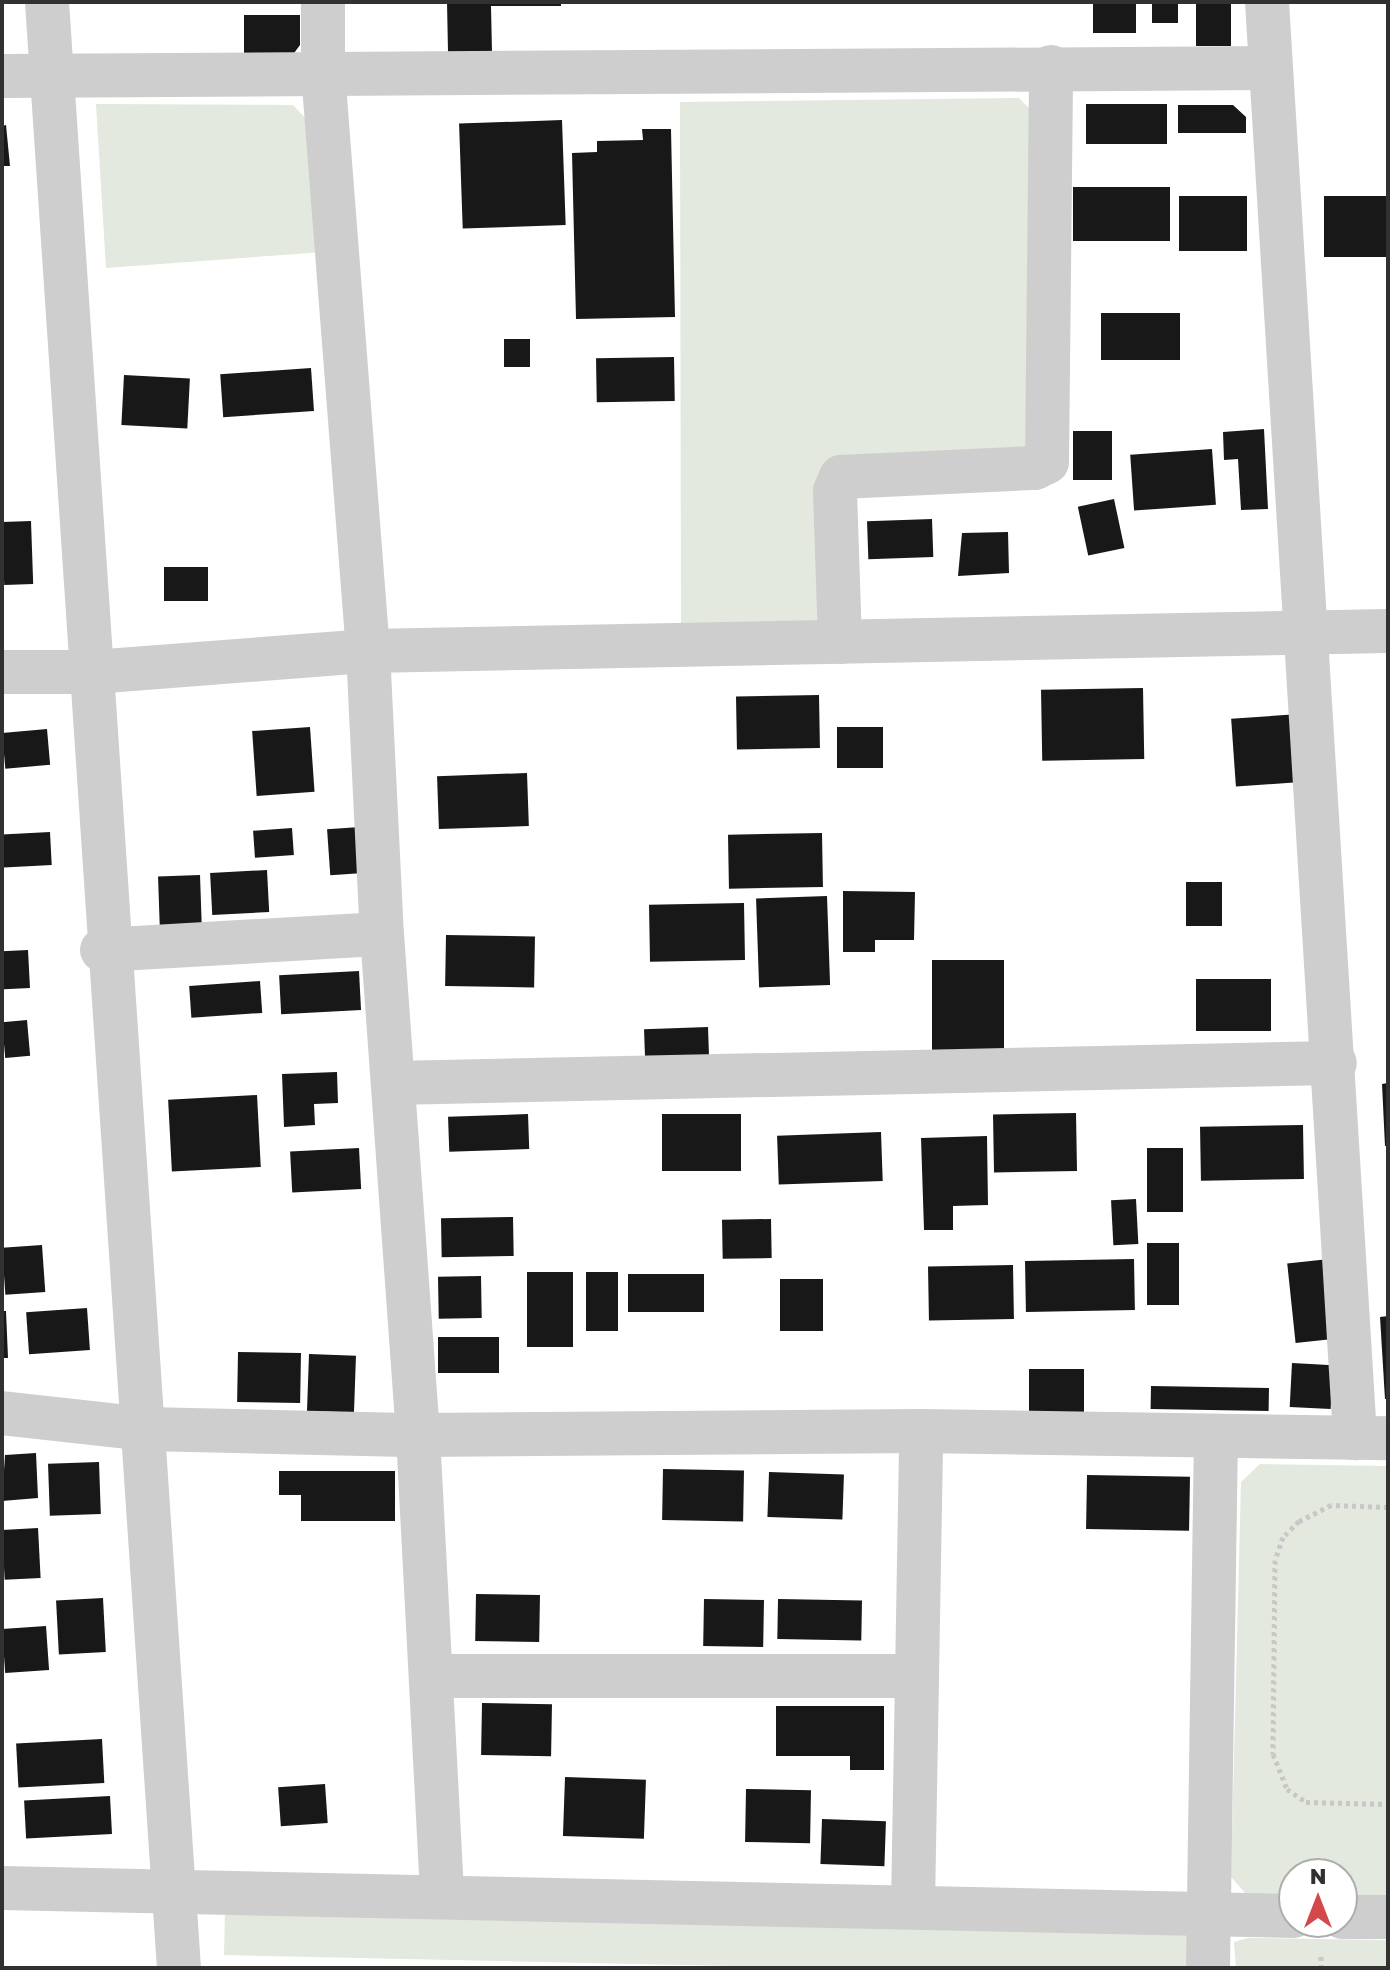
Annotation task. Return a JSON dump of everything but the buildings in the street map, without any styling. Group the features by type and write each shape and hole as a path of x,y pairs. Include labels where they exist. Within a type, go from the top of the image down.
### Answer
{"street":[{"path":"47,2 93,672 107,950 147,1429 177,1893 179,1968"},
{"path":"323,2 323,72 368,651 382,934 418,1435 442,1894"},
{"path":"2,1413 147,1429 418,1435 921,1431 1372,1438 1335,1063 1267,2"},
{"path":"840,642 835,491 841,477 1035,468 1047,462 1051,67"},
{"path":"2,76 51,73 1270,68"},
{"path":"2,672 93,672 368,651 1388,631"},
{"path":"107,950 382,934"},
{"path":"393,1083 1335,1063"},
{"path":"913,1906 921,1431"},
{"path":"1208,1968 1216,1436"},
{"path":"432,1676 916,1676"},
{"path":"2,1888 177,1893 442,1894 1278,1916"},
{"path":"1358,1917 1388,1917"}],"path":[{"path":"1388,1507 1331,1505 1299,1521 1283,1537 1275,1560 1273,1754 1287,1789 1306,1802 1388,1804"}],"shaded area":[{"path":"1019,98 1042,121 1028,460 824,467 817,621 681,624 680,102"},
{"path":"96,104 293,105 311,124 323,252 106,268"},
{"path":"1260,1464 1388,1466 1388,1898 1358,1897 1358,1858 1278,1858 1278,1895 1246,1894 1231,1877 1241,1482"},
{"path":"225,1908 1183,1932 1192,1937 1192,1968 823,1968 224,1955"},
{"path":"1248,1938 1388,1940 1388,1968 1236,1968 1234,1942"}]}
